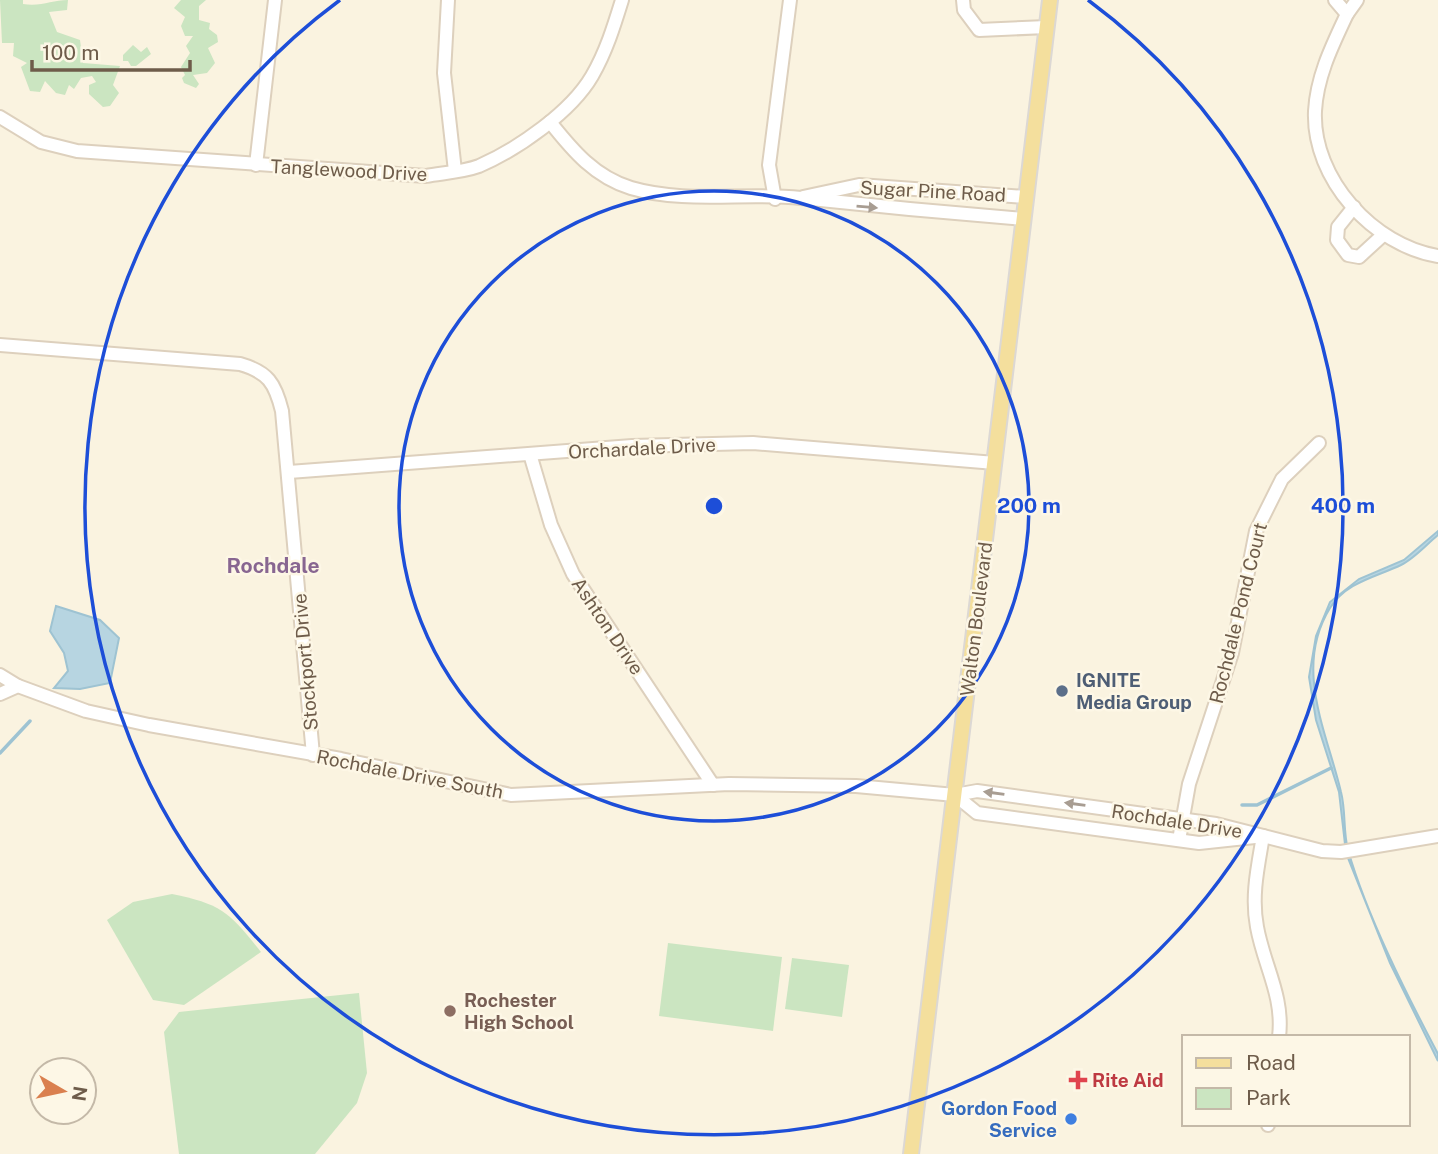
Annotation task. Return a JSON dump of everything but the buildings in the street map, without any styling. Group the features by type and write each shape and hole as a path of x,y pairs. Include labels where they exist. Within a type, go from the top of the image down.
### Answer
{"main road":[{"name":"Walton Boulevard","path":"911,1154 1051,0"}],"street":[{"path":"256,165 275,0"},
{"path":"448,0 444,73 455,171"},
{"name":"Tanglewood Drive","path":"0,117 40,142 77,151 426,176 477,167 516,146 550,122 591,78 610,38 622,0"},
{"path":"775,199 769,165 790,0"},
{"path":"963,0 964,10 979,30 1047,27"},
{"path":"1335,0 1347,14"},
{"path":"1357,0 1347,14 1326,58 1315,114 1322,151 1331,173 1354,207 1383,235 1399,245 1438,256"},
{"name":"Sugar Pine Road","path":"550,122 577,156 601,175 631,188 775,199 799,198 859,185 1026,197"},
{"name":"Sugar Pine Road","path":"799,198 836,204 1023,219"},
{"path":"1354,207 1338,228 1337,240 1348,256 1359,257 1383,235"},
{"name":"Stockport Drive","path":"0,345 240,364 258,369 275,386 282,411 289,472 313,755"},
{"name":"Orchardale Drive","path":"289,472 530,454 753,443 995,463"},
{"name":"Rochdale Pond Court","path":"1179,841 1189,784 1232,653 1256,531 1282,479 1319,443"},
{"name":"Ashton Drive","path":"530,454 551,525 573,574 713,785"},
{"name":"Rochdale Drive South","path":"0,675 18,687 86,711 201,736 313,755 510,795 713,785 856,786 955,795"},
{"path":"0,694 18,687"},
{"name":"Rochdale Drive","path":"955,795 977,791 1216,824 1309,849 1341,852 1438,836"},
{"path":"955,795 977,813 1179,841 1199,843 1263,836 1253,905 1257,930 1279,1001 1279,1035"}],"green space":[{"path":"0,0 23,0 23,4 29,5 68,0 67,10 49,12 57,32 80,40 83,63 120,66 113,85 119,93 110,106 103,107 89,94 89,85 96,82 92,76 81,78 74,89 69,85 65,95 56,93 45,81 40,92 30,91 21,67 27,63 13,56 14,43 2,43"},
{"path":"181,0 206,0 199,6 199,20 210,23 209,29 217,35 218,42 208,48 215,63 207,73 193,75 199,84 196,88 184,83 182,78 185,75 181,67 190,53 186,46 193,36 185,36 181,26 185,17 174,8"},
{"path":"133,45 141,52 147,47 151,54 136,66 123,61 123,55"},
{"path":"172,894 203,902 224,912 261,952 184,1005 153,1000 107,920 133,902"},
{"path":"668,943 782,957 773,1031 659,1016"},
{"path":"792,958 849,965 842,1017 785,1009"},
{"path":"359,993 367,1073 357,1103 315,1154 179,1154 164,1032 179,1012"}],"water":[{"path":"1438,531 1438,535 1406,562 1362,581 1337,599 1319,631 1314,654 1314,677 1316,700 1344,806 1346,843 1356,875 1388,954 1438,1054 1438,1061 1390,963 1346,853 1339,792 1316,720 1309,677 1316,636 1330,602 1359,579 1404,560"},
{"path":"56,606 100,620 119,638 110,683 80,689 54,688 68,671 64,653 50,631"}],"waterway":[{"path":"0,753 30,721"},
{"path":"1242,805 1257,805 1331,768"}],"place":[{"name":"IGNITE Media Group","path":"1062,691"},
{"name":"Rochester High School","path":"450,1011"},
{"name":"Rite Aid","path":"1078,1080"},
{"name":"Gordon Food Service","path":"1071,1119"}],"district":[{"name":"Rochdale","path":"273,565"}]}
